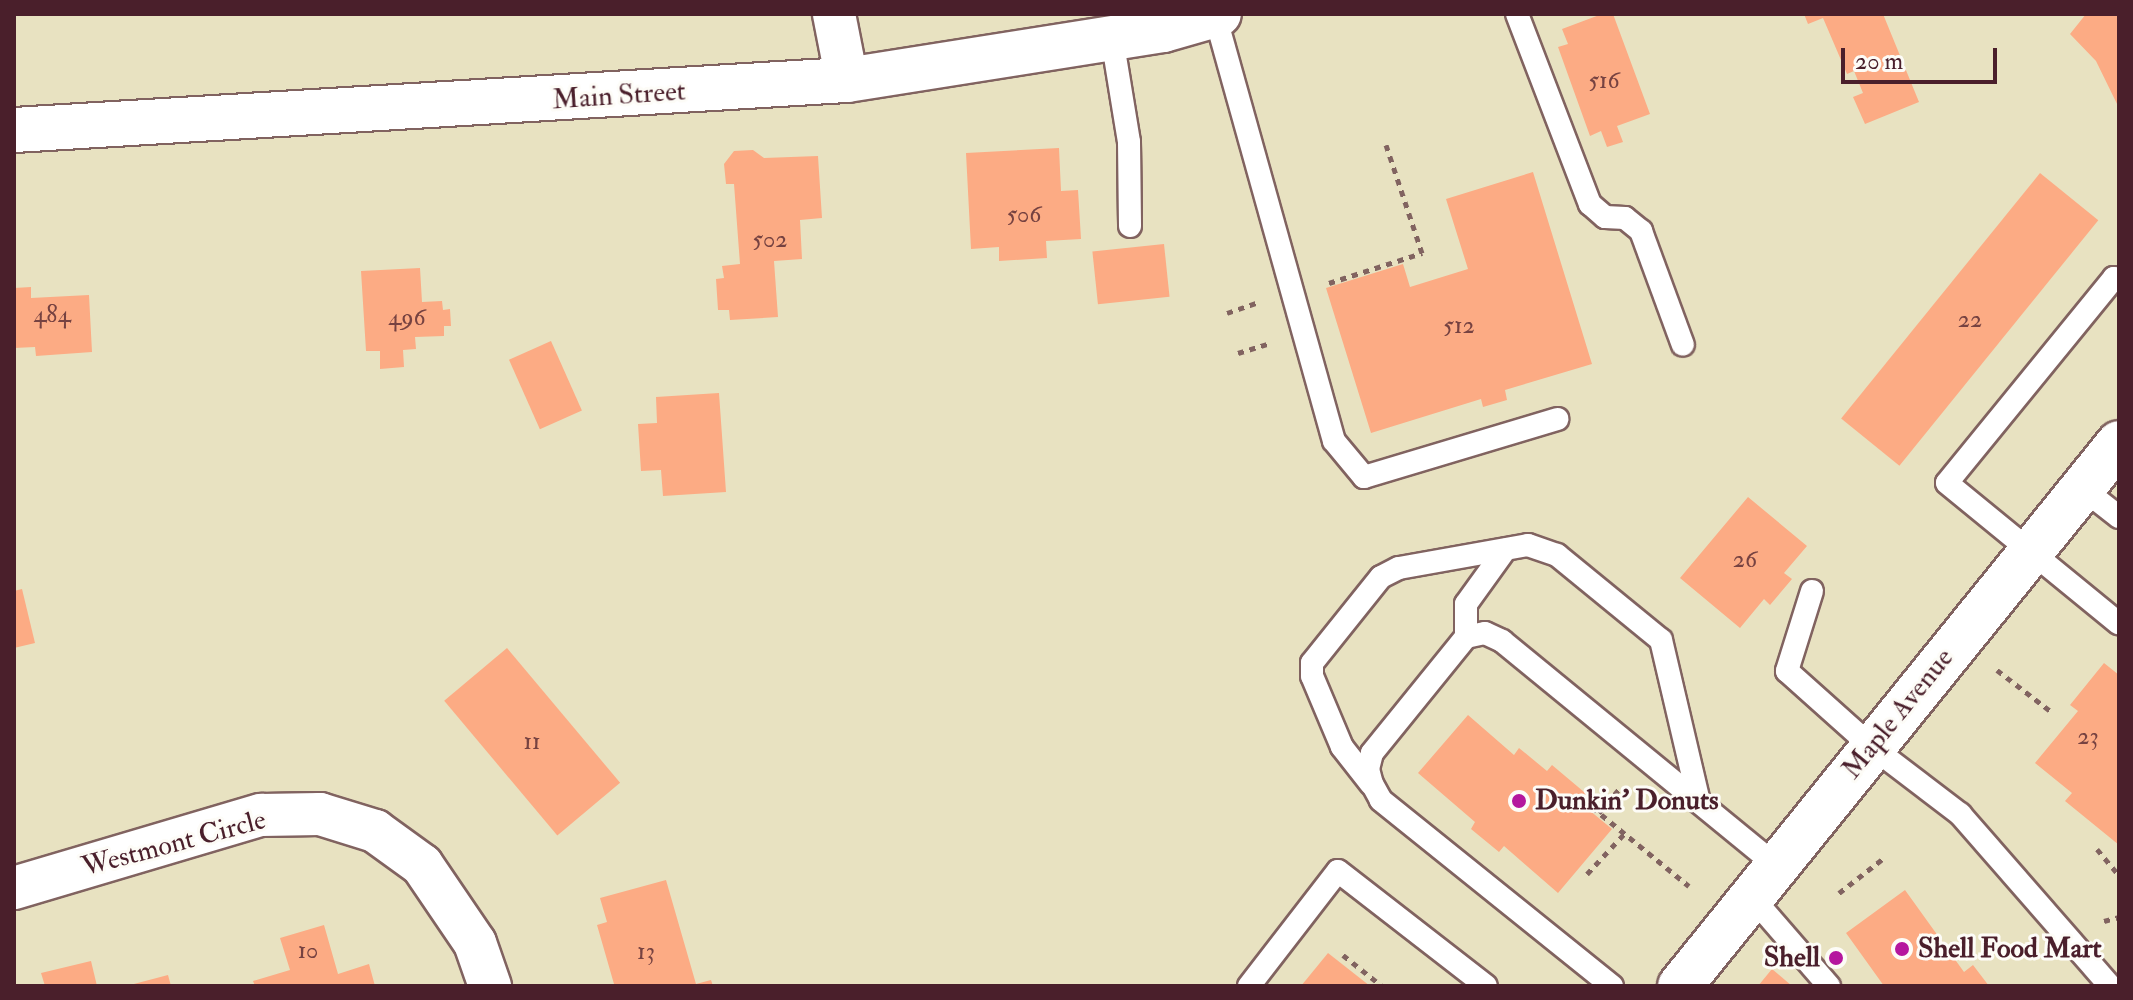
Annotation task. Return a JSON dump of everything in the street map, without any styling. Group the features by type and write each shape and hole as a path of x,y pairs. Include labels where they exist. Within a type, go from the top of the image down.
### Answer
{"main road":[{"name":"Main Street","path":"14,130 847,80 1112,38 1217,14"},
{"name":"Maple Avenue","path":"1680,986 2119,443"}],"street":[{"path":"834,14 847,80"},
{"name":"Westmont Circle","path":"14,888 261,815 320,814 375,831 422,865 475,943 490,986"}],"lane":[{"path":"1217,14 1334,441 1364,477 1557,419"},
{"path":"1517,14 1590,204 1605,217 1625,218 1641,231 1683,345"},
{"path":"1112,38 1129,142 1130,226"},
{"path":"2119,281 2114,278 1947,483 2028,554 2119,624"},
{"path":"2082,488 2119,517"},
{"path":"1612,986 1381,800 1342,747 1312,676 1312,663 1381,577 1399,568 1528,545 1557,555 1661,640 1699,802"},
{"path":"1372,784 1368,769 1372,753 1466,637 1466,604 1505,550"},
{"path":"1812,591 1787,671 1872,747 1960,814 2110,986"},
{"path":"1466,637 1485,633 1502,641 1699,802 1764,881 1829,986"},
{"path":"1249,986 1338,871 1486,986"}],"path":[{"path":"1321,285 1422,253 1386,145"},
{"path":"1227,313 1268,299"},
{"path":"1958,641 2053,713"},
{"path":"1592,807 1689,886"},
{"path":"1587,874 1624,834"},
{"path":"2097,849 2119,875"},
{"path":"1839,893 1885,857"},
{"path":"1343,955 1382,986"}],"building":[{"path":"1602,14 1613,14 1650,114 1617,126 1623,142 1607,147 1601,131 1590,136 1558,47 1568,44 1562,29"},
{"path":"1804,14 1883,14 1919,102 1865,124 1853,97 1863,93 1854,71 1847,74 1823,18 1808,24"},
{"path":"2086,14 2119,14 2119,108 2096,61 2070,34"},
{"path":"1059,148 1061,191 1078,190 1081,239 1046,241 1047,258 999,261 999,247 971,249 966,153"},
{"path":"753,150 764,158 818,156 822,218 800,220 802,259 774,261 778,317 730,320 729,310 718,310 716,279 724,278 722,266 740,264 734,184 726,184 724,164 734,151"},
{"path":"1533,172 1592,364 1505,390 1507,400 1483,407 1481,399 1371,433 1326,288 1403,264 1410,287 1468,269 1446,199"},
{"path":"2040,173 2098,220 1899,466 1841,419"},
{"path":"1164,244 1170,297 1098,304 1092,252"},
{"path":"420,268 422,302 442,301 443,310 450,309 451,326 444,326 444,336 415,337 416,349 403,350 404,367 380,369 380,351 366,351 361,271"},
{"path":"31,287 31,298 89,295 92,352 36,356 35,347 14,348 14,288"},
{"path":"551,341 582,410 540,429 509,360"},
{"path":"719,393 726,492 663,496 661,470 641,471 638,424 657,423 656,397"},
{"path":"1748,497 1807,546 1784,573 1792,579 1770,605 1764,599 1740,628 1680,578"},
{"path":"22,589 35,643 14,648 14,591"},
{"path":"507,648 620,783 557,836 444,701"},
{"path":"2104,663 2119,675 2119,845 2065,801 2072,793 2035,763 2078,711 2070,705"},
{"name":"Dunkin' Donuts","path":"1468,715 1514,755 1519,748 1547,771 1552,765 1590,797 1583,805 1612,829 1558,893 1504,846 1499,852 1471,829 1475,822 1418,773"},
{"path":"666,880 696,984 711,980 713,986 614,984 597,925 607,922 600,898"},
{"name":"Shell Food Mart","path":"1905,890 1964,972 1973,965 1989,986 1884,986 1846,933"},
{"path":"324,925 338,974 369,964 375,986 255,986 253,981 290,970 280,938"},
{"path":"1328,953 1370,986 1301,986"},
{"path":"91,961 97,986 45,986 41,973"},
{"path":"1772,969 1792,986 1758,986"},
{"path":"168,975 171,986 130,986 130,985"}],"place":[{"name":"Dunkin' Donuts","path":"1519,801"},
{"name":"Shell Food Mart","path":"1902,949"},
{"name":"Shell","path":"1836,958"}]}
